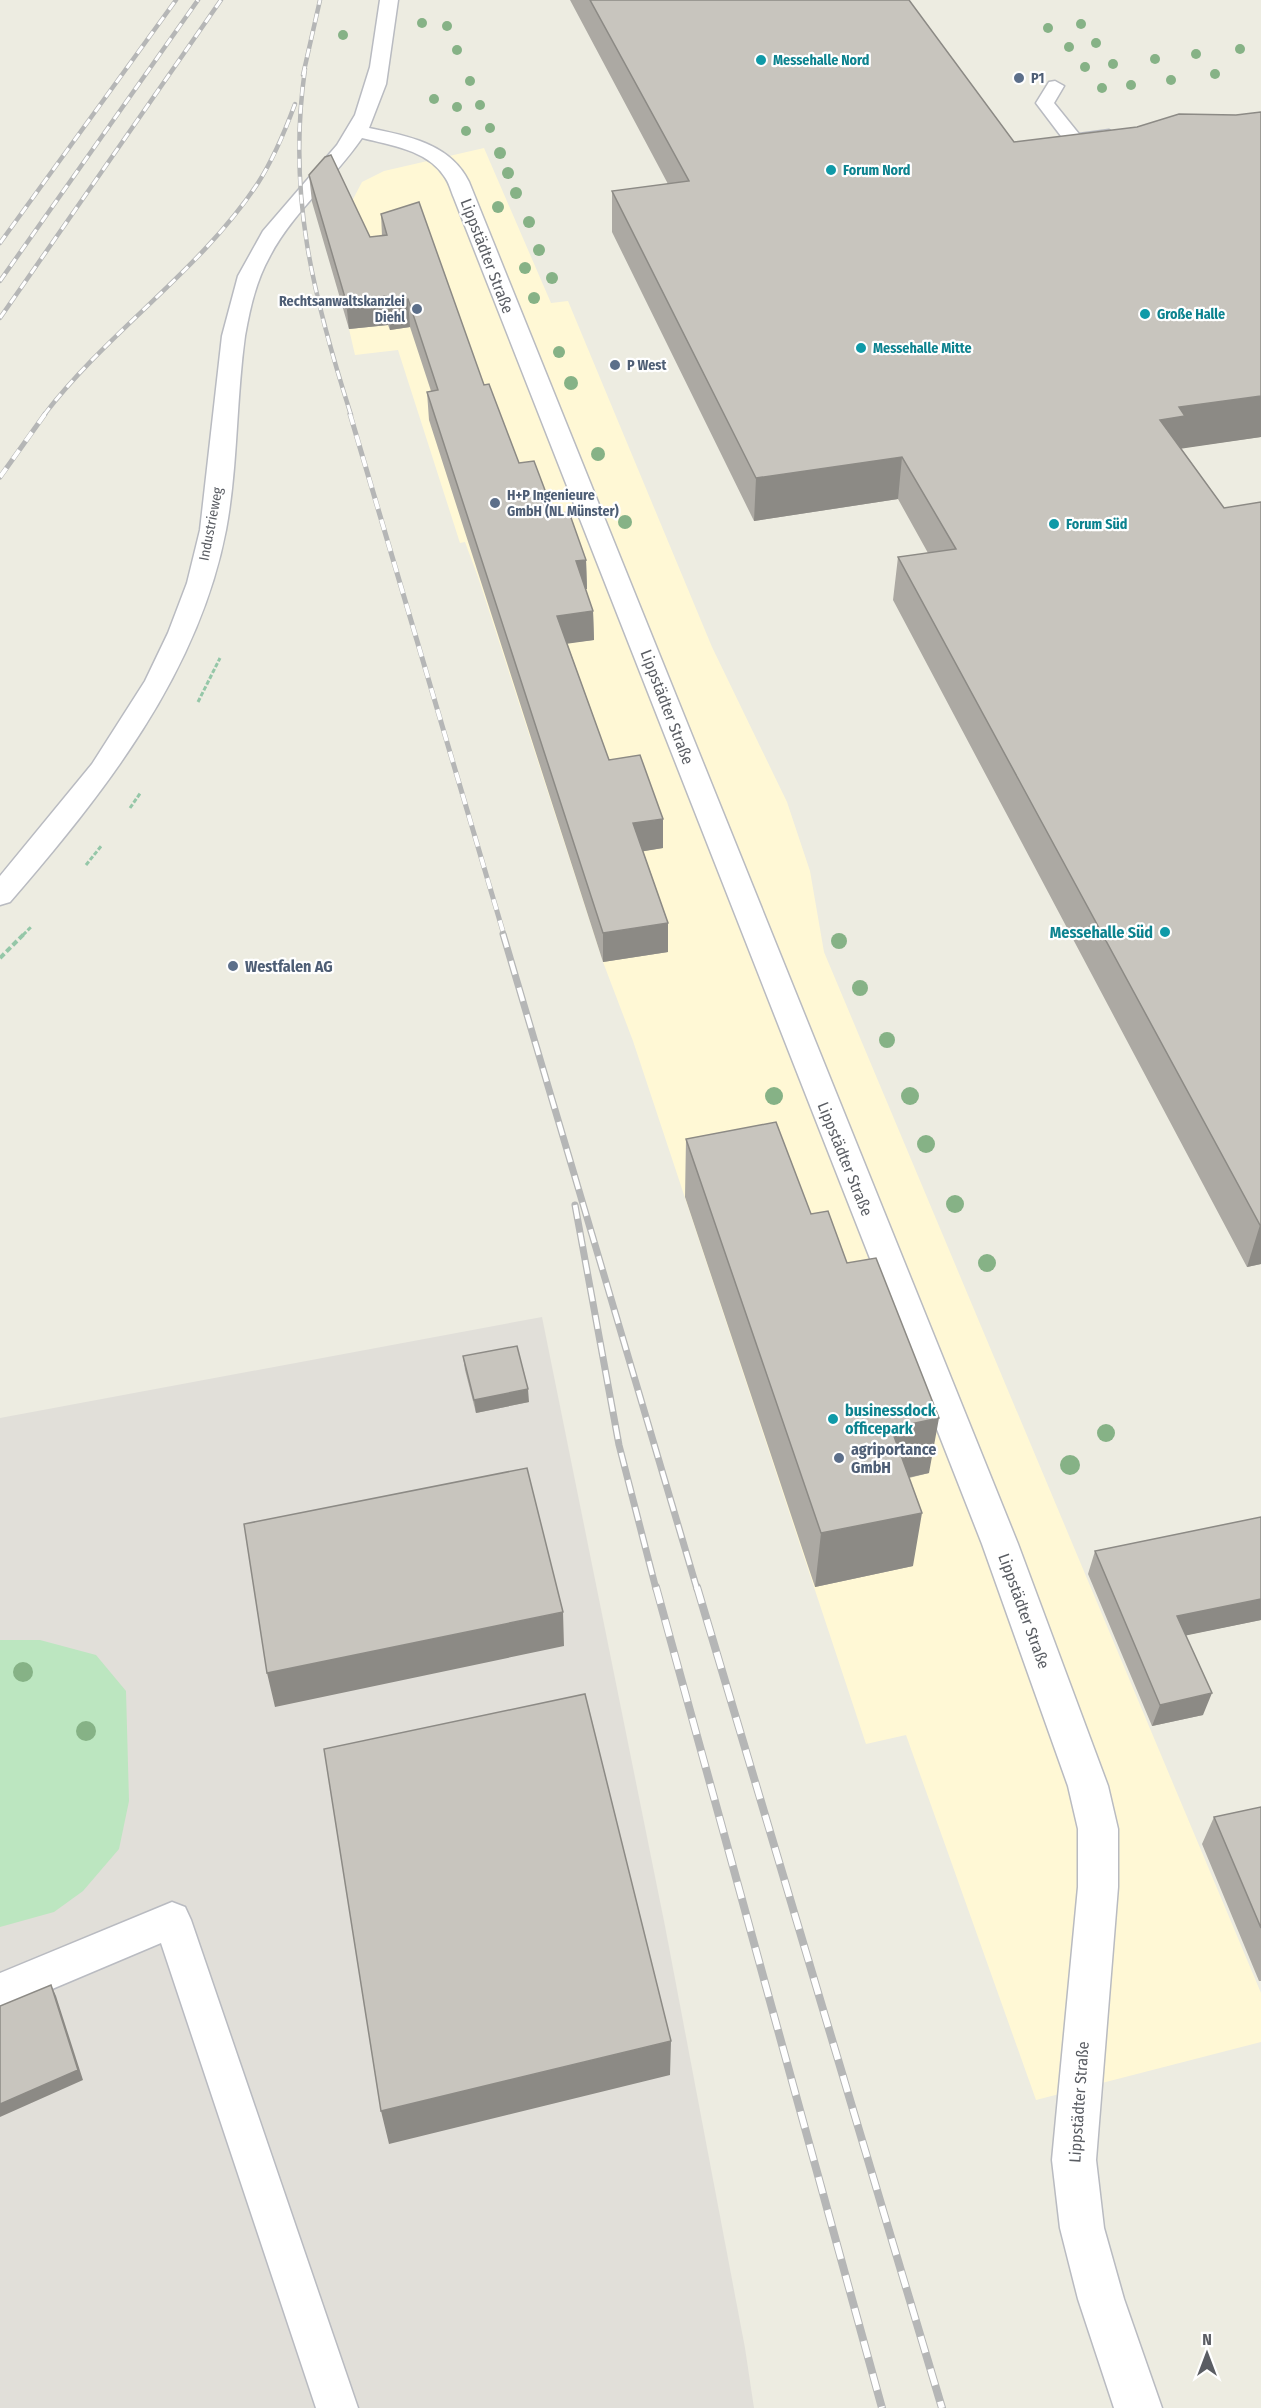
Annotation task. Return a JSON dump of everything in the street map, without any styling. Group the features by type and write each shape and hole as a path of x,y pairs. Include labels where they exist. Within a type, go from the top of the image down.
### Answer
{"street":[{"path":"357,131 377,85 389,0"},
{"name":"Industrieweg","path":"0,895 62,825 117,751 171,658 195,596 213,531 221,476 233,340 249,276 276,229 357,131"},
{"name":"Lippstädter Straße","path":"357,131 403,143 437,156 451,170 465,198 1000,1544 1088,1786 1098,1829 1098,1887 1074,2160 1082,2228 1101,2300 1138,2408"}],"lane":[{"path":"1055,86 1045,103 1074,140 1133,133"},
{"path":"0,1992 172,1920 337,2408"}],"shaded area":[{"path":"484,148 551,303 568,301 712,647 787,802 810,871 824,952 1261,1993 1261,2042 1036,2100 906,1735 866,1744 633,1041 603,962 478,577 465,542 460,543 398,350 355,355 349,329 351,203 362,182 384,171"},
{"path":"542,1317 665,1926 745,2348 754,2408 0,2408 0,1418"}],"green space":[{"path":"0,1640 40,1640 96,1655 126,1691 129,1801 119,1849 83,1891 54,1912 0,1927"}],"building":[{"path":"590,0 909,0 1014,142 1137,127 1179,114 1236,115 1261,112 1261,396 1179,407 1185,416 1160,420 1224,508 1261,502 1261,1225 898,557 956,549 902,457 756,478 612,191 689,181"},
{"path":"331,155 370,237 387,235 381,214 419,202 484,385 489,384 519,463 534,461 554,514 569,512 586,560 576,561 593,611 557,616 609,760 640,755 663,819 633,823 668,923 603,933 427,392 438,390 408,299 387,302 386,296 346,301 309,175 325,157"},
{"name":"businessdock officepark","path":"776,1122 811,1214 828,1211 847,1263 876,1258 939,1418 891,1428 922,1513 821,1533 686,1139"},
{"path":"517,1346 528,1389 474,1400 463,1356"},
{"path":"527,1468 563,1612 267,1673 244,1524"},
{"path":"1261,1517 1261,1599 1177,1616 1212,1693 1160,1705 1095,1551"},
{"path":"585,1694 671,2041 381,2111 324,1749"},
{"path":"1261,1807 1261,1928 1214,1817"},
{"path":"51,1985 78,2070 0,2104 0,2006"}],"railway":[{"path":"0,243 176,0"},
{"path":"0,281 198,0"},
{"path":"0,318 221,0"},
{"path":"303,75 320,0"},
{"path":"305,69 300,115 299,159 307,244 325,328 351,415"},
{"path":"44,415 96,356 182,273 235,215 269,164 295,104"},
{"path":"0,477 45,414"},
{"path":"350,414 504,935"},
{"path":"503,934 697,1589"},
{"path":"575,1205 619,1445 656,1589"},
{"path":"656,1587 882,2408"},
{"path":"697,1587 942,2408"}],"place":[{"name":"Messehalle Nord","path":"761,60"},
{"name":"P1","path":"1019,78"},
{"name":"Forum Nord","path":"831,170"},
{"name":"Rechtsanwaltskanzlei Diehl","path":"417,309"},
{"name":"Große Halle","path":"1145,314"},
{"name":"Messehalle Mitte","path":"861,348"},
{"name":"P West","path":"615,365"},
{"name":"H+P Ingenieure GmbH (NL Münster)","path":"495,503"},
{"name":"Forum Süd","path":"1054,524"},
{"name":"Messehalle Süd","path":"1165,932"},
{"name":"Westfalen AG","path":"233,966"},
{"name":"businessdock officepark","path":"833,1419"},
{"name":"agriportance GmbH","path":"839,1458"}]}
